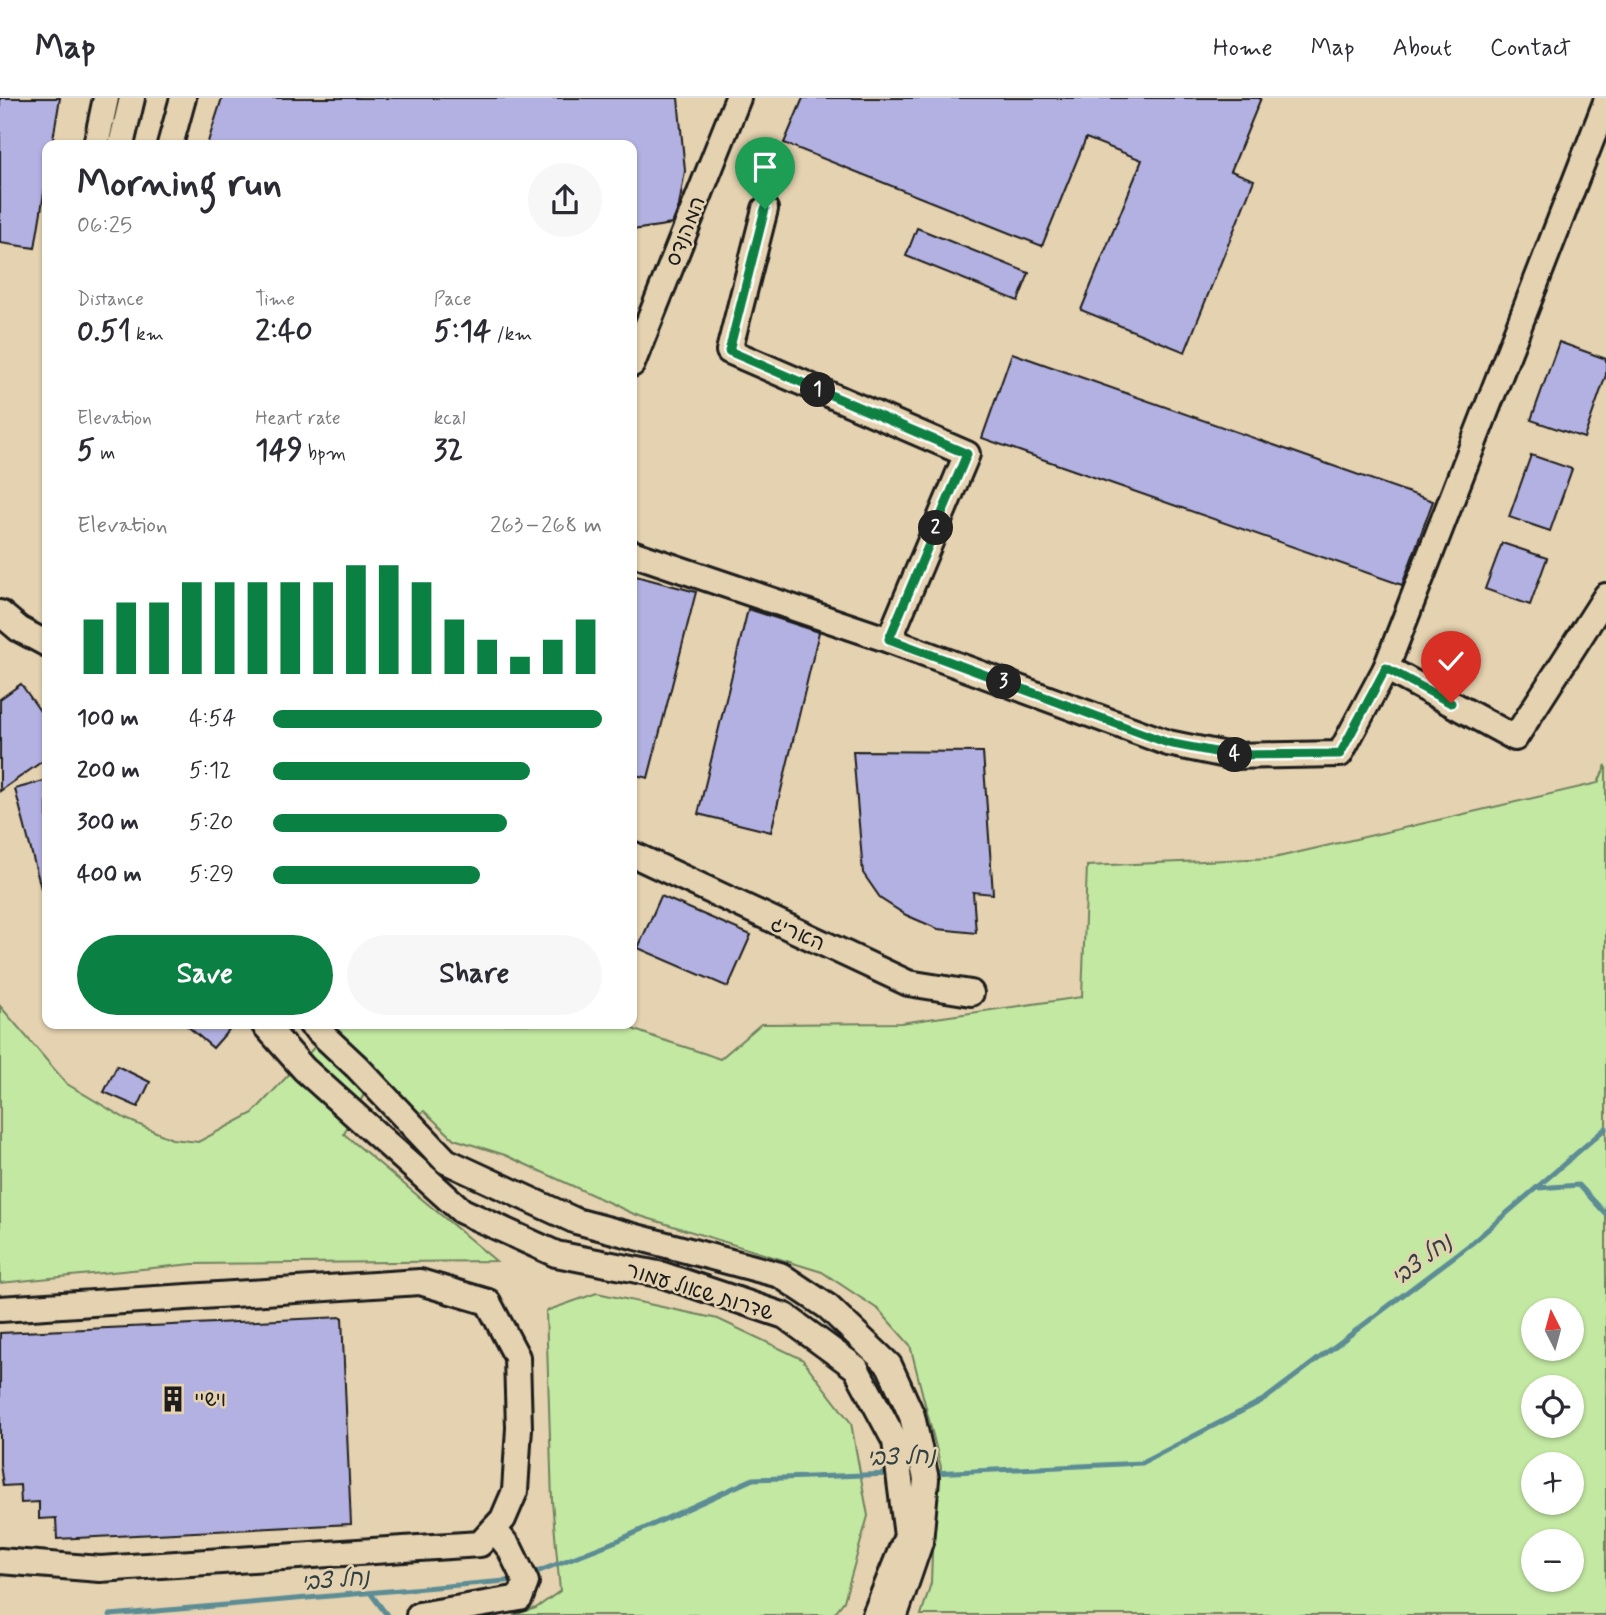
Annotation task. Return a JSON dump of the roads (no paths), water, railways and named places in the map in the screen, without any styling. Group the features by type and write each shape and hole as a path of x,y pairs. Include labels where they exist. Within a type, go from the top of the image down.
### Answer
{"street":[{"path":"97,140 106,98"},
{"path":"122,140 132,98"},
{"path":"171,140 183,98"},
{"name":"המהנדס","path":"637,350 737,98"},
{"path":"637,555 889,639 1168,743 1231,755 1340,754 1386,668 1606,102"},
{"path":"765,209 729,351 967,454 889,639"},
{"path":"1386,668 1516,738 1606,596"},
{"path":"0,613 19,629 42,641"},
{"name":"האריג","path":"637,856 908,983 971,993"},
{"name":"שדרות שאול עמור","path":"268,1029 304,1069 462,1211 556,1254 663,1275 785,1316 856,1368 895,1441 907,1536 875,1615"},
{"name":"שדרות שאול עמור","path":"316,1029 357,1067 446,1161 576,1221 780,1275 828,1307 889,1365 912,1416 926,1479 920,1542 895,1615"},
{"path":"0,1309 420,1282 488,1302 517,1357 519,1428 515,1491 503,1519 480,1544 100,1569 0,1561"},
{"path":"419,1615 520,1598 526,1582 510,1549 494,1529"}],"waterway":[{"name":"נחל צבי","path":"933,1473 1142,1463 1265,1399 1472,1243 1606,1128"},
{"path":"1538,1188 1579,1185 1606,1214"},
{"name":"נחל צבי","path":"529,1575 619,1540 753,1479 891,1474"},
{"name":"נחל צבי","path":"110,1615 517,1580"},
{"path":"371,1594 387,1615"}],"place":[{"name":"וישיי","path":"173,1399"}]}
